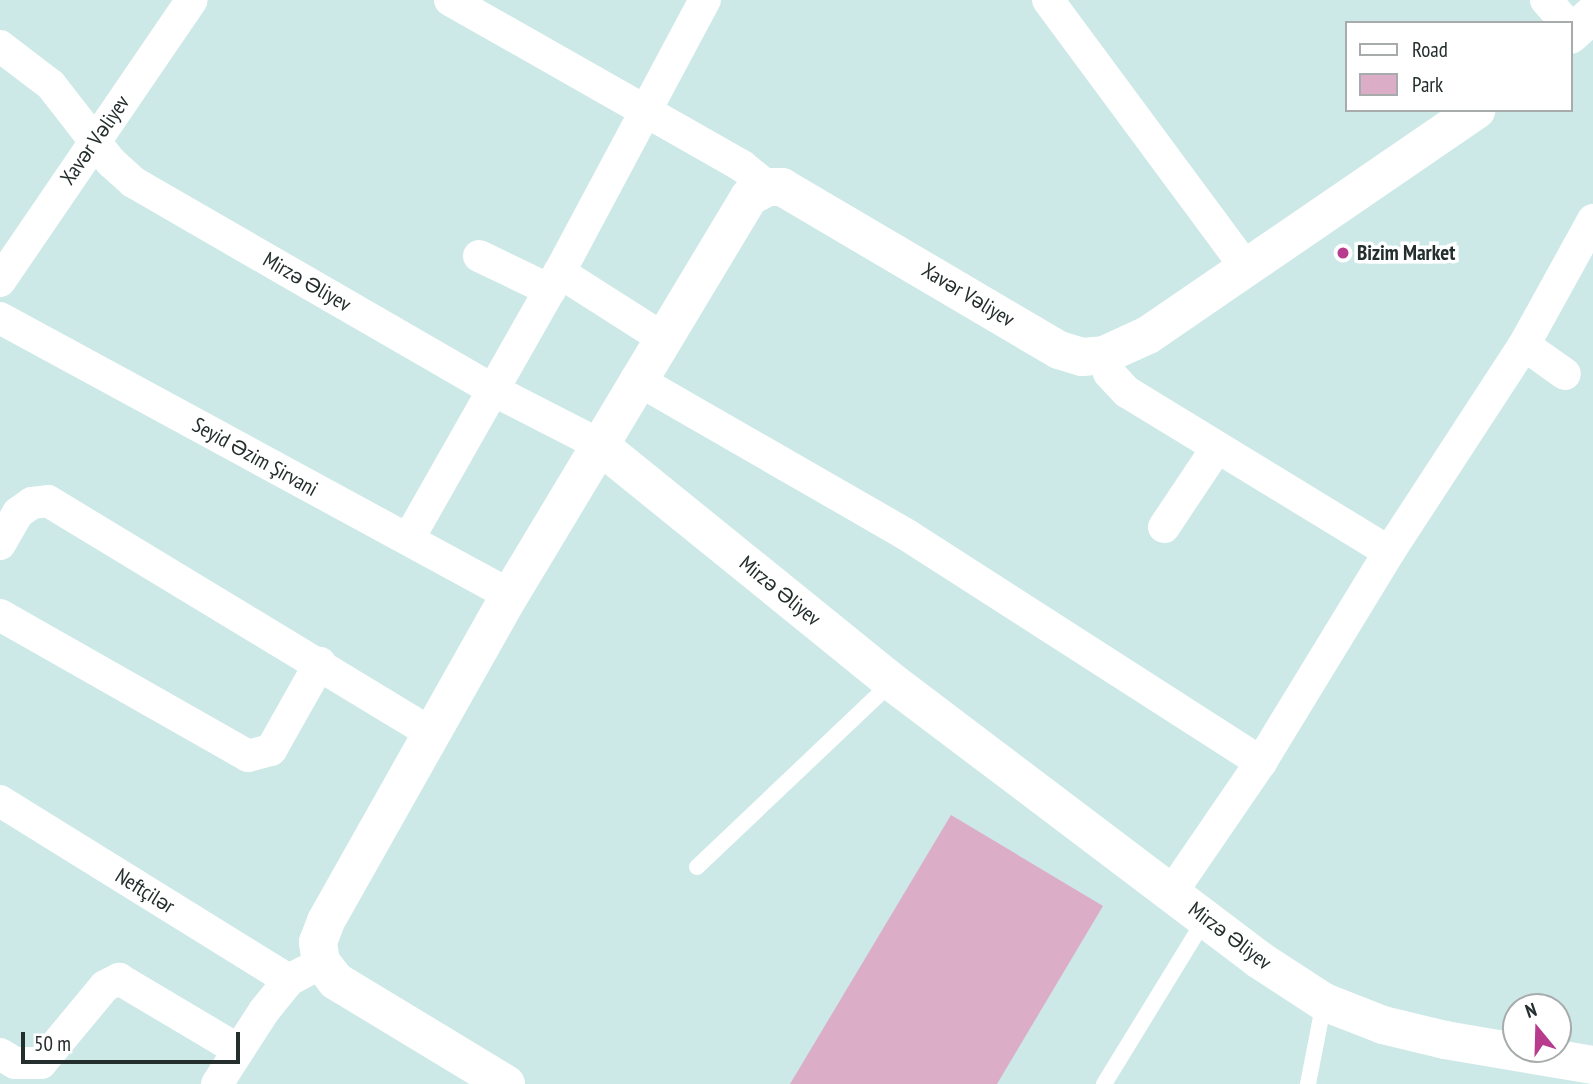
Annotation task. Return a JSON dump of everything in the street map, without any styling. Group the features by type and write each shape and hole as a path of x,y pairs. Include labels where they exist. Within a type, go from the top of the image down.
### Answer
{"street":[{"name":"Xavər Vəliyev","path":"0,281 192,0"},
{"name":"Xavər Vəliyev","path":"450,0 742,166 768,187 782,187 802,196 1059,350 1082,357 1104,355 1148,335 1473,112"},
{"path":"409,538 554,281 705,0"},
{"path":"1048,0 1247,269"},
{"path":"1546,0 1569,21"},
{"name":"Mirzə Əliyev","path":"0,46 51,85 133,181 491,389 598,444 892,682 1205,919 1324,1002 1383,1025 1420,1034 1593,1065"},
{"path":"217,1084 237,1049 305,971 326,921 510,595 636,379 749,197 768,187"},
{"path":"1172,892 1261,762 1389,552 1524,345 1593,220"},
{"path":"479,256 554,281 661,337"},
{"name":"Seyid Əzim Şirvani","path":"0,318 266,466 409,538 510,595"},
{"path":"1524,345 1565,374"},
{"path":"1104,355 1110,373 1127,392 1216,449 1389,552"},
{"path":"636,379 907,535 1261,762"},
{"path":"1164,527 1216,449"},
{"path":"0,544 18,513 32,503 48,501 320,663 433,734"},
{"path":"0,615 248,757 271,750 320,663"},
{"name":"Neftçilər","path":"0,801 305,971 336,981 506,1084"},
{"path":"0,1054 15,1063 41,1063 106,986 119,979 237,1049"}],"lane":[{"path":"697,867 892,682"},
{"path":"1104,1084 1205,919"},
{"path":"1308,1084 1324,1002"}],"green space":[{"path":"951,815 1103,906 997,1084 790,1084"}],"place":[{"name":"Bizim Market","path":"1343,253"}]}
